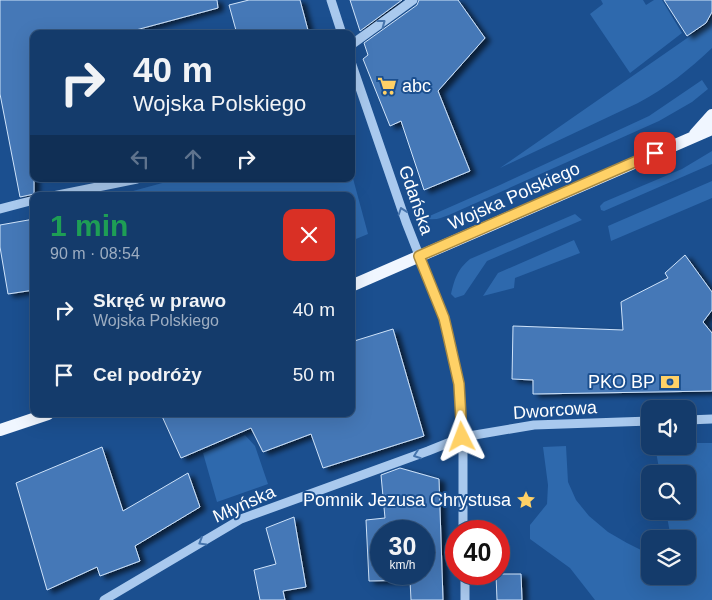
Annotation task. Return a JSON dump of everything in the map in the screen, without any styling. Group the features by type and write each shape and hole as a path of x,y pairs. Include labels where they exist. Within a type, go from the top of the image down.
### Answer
{"main road":[{"name":"Wojska Polskiego","path":"692,138 712,115"},
{"name":"Wojska Polskiego","path":"355,284 712,129"},
{"path":"0,430 39,417"}],"street":[{"path":"331,0 341,30"},
{"path":"355,42 413,0"},
{"name":"Gdańska","path":"355,74 406,222 444,318 459,384 463,520"},
{"path":"69,192 104,183"},
{"path":"0,209 30,201"},
{"path":"696,420 712,419"},
{"name":"Dworcowa","path":"462,437 534,425 641,421"},
{"name":"Młyńska","path":"104,600 241,519 462,437"},
{"path":"465,585 466,600"}],"shaded area":[{"path":"601,0 643,0 646,5 654,0 662,0 682,33 630,73 590,14 603,4"},
{"path":"712,16 712,48 668,85 638,103 500,168 706,25"},
{"path":"702,80 708,89 692,102 659,121 449,215 434,219 425,218 649,116"},
{"path":"712,151 712,164 604,211 601,210 600,206 604,202 682,169"},
{"path":"712,181 712,198 611,241 608,226"},
{"path":"166,182 354,182 368,234 355,239 355,192 131,192"},
{"path":"575,214 582,220 487,261 464,295 455,298 451,294 457,275 470,259"},
{"path":"574,240 580,253 515,278 514,288 483,296 498,273"},
{"path":"245,435 255,446 268,484 217,502 203,453"},
{"path":"696,443 712,443 712,600 595,600 570,568 530,539 530,525 547,504 548,485 543,447 566,446 568,482 576,500 589,516 608,532 641,550 641,585 696,585 696,530 669,530 668,520 696,520 696,465 658,465 657,455 696,455"}],"building":[{"path":"0,0 217,0 218,8 136,30 30,30 30,182 34,182 34,192 30,192 30,195 20,197 0,94"},
{"path":"249,0 300,0 308,30 236,30 229,5"},
{"path":"350,0 402,0 360,31"},
{"path":"419,0 458,0 485,38 438,91 470,171 424,190 401,121 390,126 363,59 368,55 364,43 417,5"},
{"path":"664,0 712,0 712,12 706,23 687,36"},
{"path":"30,220 30,291 8,294 0,247 0,225"},
{"path":"685,255 712,292 712,310 703,322 712,333 712,391 533,394 533,380 512,379 513,326 623,330 621,302 668,278 665,273"},
{"path":"393,329 424,436 323,468 311,434 263,452 251,428 181,458 162,417 355,417 355,341"},
{"path":"102,447 123,511 188,473 200,507 135,546 140,561 100,576 97,567 47,590 16,483"},
{"path":"400,468 439,479 443,600 411,600 410,585 435,585 435,520 370,520 369,581 366,520 385,518 381,475"},
{"path":"294,517 306,587 283,591 285,600 260,600 254,570 276,564 266,528"},
{"path":"510,574 521,574 522,600 497,600 496,585 510,585"}],"place":[{"name":"abc","path":"387,86"},
{"name":"PKO BP","path":"670,382"},
{"name":"Pomnik Jezusa Chrystusa","path":"526,500"}],"route":[{"path":"462,437 459,384 444,318 419,256 655,153"}]}
